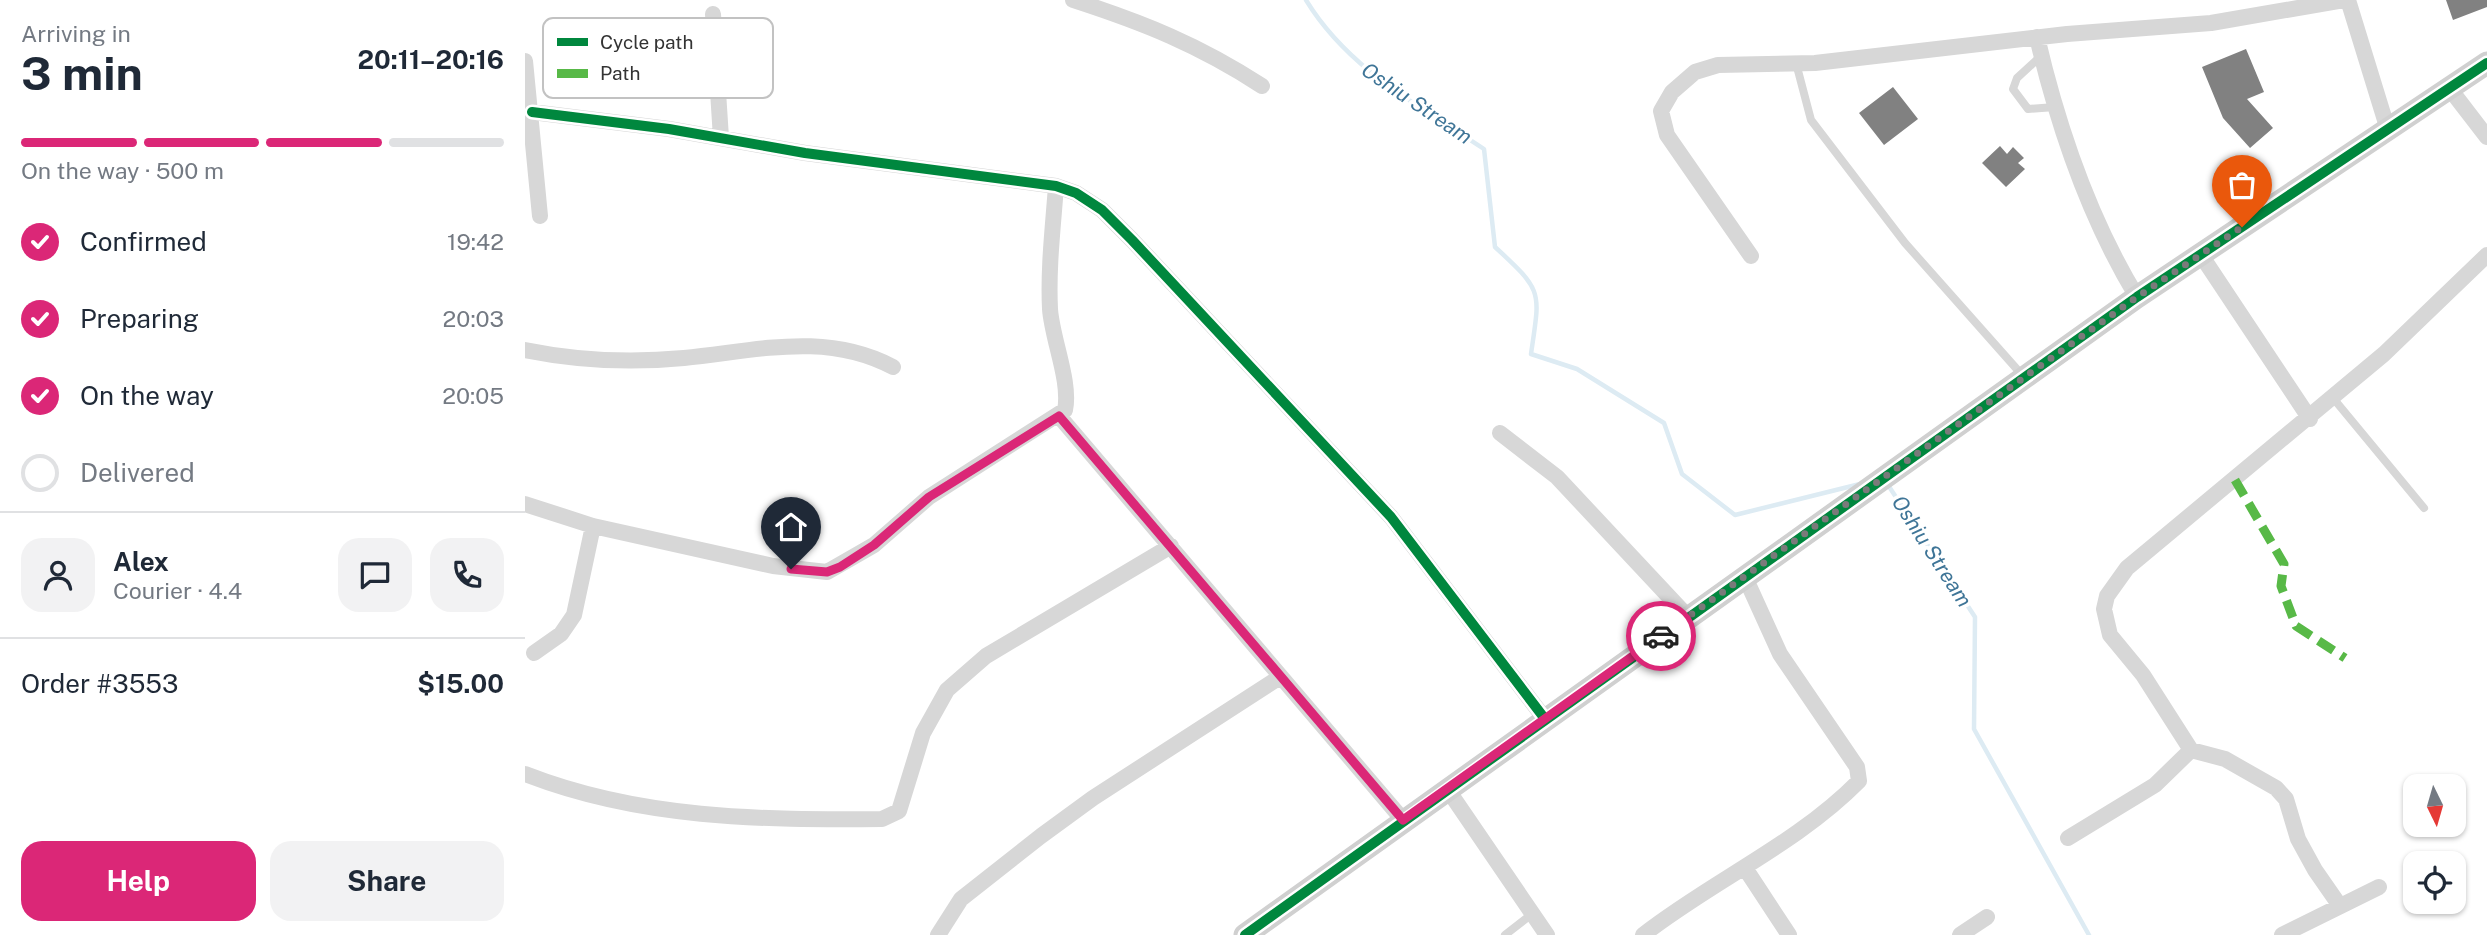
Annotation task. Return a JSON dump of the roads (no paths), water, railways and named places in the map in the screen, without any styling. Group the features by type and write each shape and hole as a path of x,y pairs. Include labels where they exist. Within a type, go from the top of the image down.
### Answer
{"street":[{"path":"1073,0 1095,3 1150,25 1210,54 1262,86"},
{"path":"1751,257 1667,135 1661,111 1672,92 1695,72 1718,65 1796,63 2037,37 2211,23 2346,0 2388,130"},
{"path":"713,14 713,18"},
{"path":"2037,37 2087,202 2114,259 2137,297"},
{"path":"525,61 540,216"},
{"path":"1245,935 2137,297 2487,63"},
{"path":"2450,89 2487,137"},
{"path":"718,98 721,138"},
{"path":"532,112 721,138 805,153 1056,186 1076,193 1102,211 1132,240 1391,517 1545,719"},
{"path":"525,504 593,526 773,566 827,572 874,545 929,497 1059,416 1066,405 1051,311 1050,259 1056,186"},
{"path":"2201,255 2310,419"},
{"path":"2340,906 2298,839 2286,799 2276,788 2225,760 2191,750 2143,675 2110,635 2103,609 2107,596 2127,568 2310,419 2384,354 2487,255"},
{"path":"525,350 569,359 612,362 686,358 797,344 847,349 894,367"},
{"path":"1059,416 1403,820"},
{"path":"1500,433 1557,477 1688,617"},
{"path":"534,653 561,634 574,615 593,526"},
{"path":"525,775 556,787 653,810 805,819 882,819 893,816 902,805 912,761 923,733 947,690 986,656 1171,546"},
{"path":"1643,935 1745,868 1843,797 1859,781 1857,767 1780,654 1745,577"},
{"path":"938,935 961,899 1041,836 1280,677"},
{"path":"2068,838 2155,785 2191,750"},
{"path":"1448,790 1547,935"},
{"path":"1745,868 1789,935"},
{"path":"2282,935 2378,887"},
{"path":"1959,935 1987,917"}],"lane":[{"path":"2042,55 2017,78 2013,89 2028,109 2058,107"},
{"path":"1796,63 1811,120 1905,243 2025,379"},
{"path":"2333,398 2424,508"},
{"path":"1505,935 1532,914"}],"waterway":[{"name":"Oshiu Stream","path":"1306,0 1323,24 1363,66 1410,101 1484,149 1495,247 1523,274 1535,294 1536,317 1531,354 1577,369 1664,423 1682,474 1735,515 1860,484"},
{"name":"Oshiu Stream","path":"1888,485 1975,617 1974,729 2089,935"}]}
